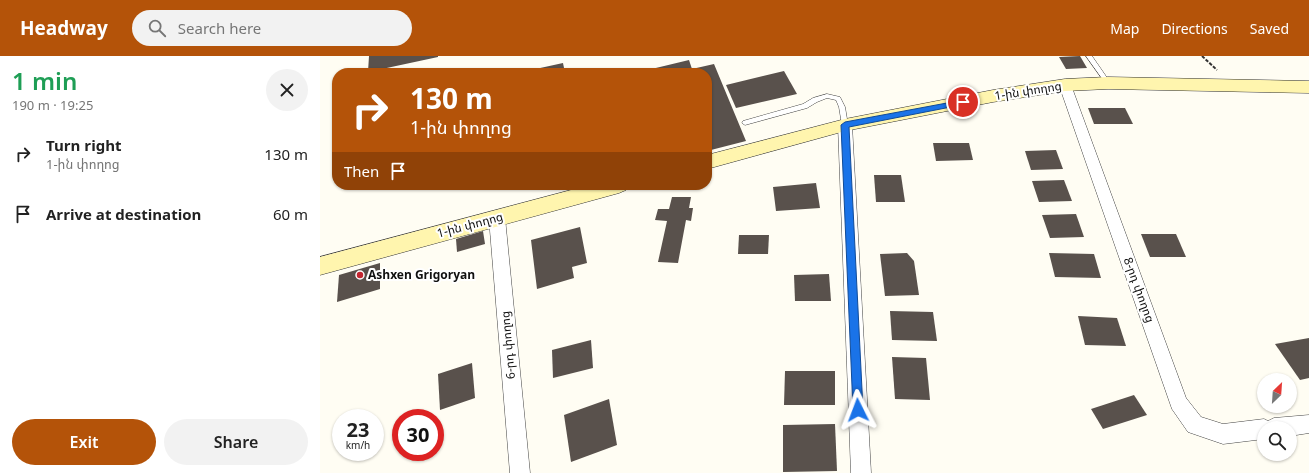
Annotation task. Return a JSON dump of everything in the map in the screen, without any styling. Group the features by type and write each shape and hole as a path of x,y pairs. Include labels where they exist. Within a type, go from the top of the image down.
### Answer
{"main road":[{"name":"1-ին փողոց","path":"712,161 845,125 993,96 1065,84 1108,83 1309,87"},
{"name":"1-ին փողոց","path":"320,266 601,190"}],"street":[{"name":"8-րդ փողոց","path":"1065,84 1179,403 1195,425 1223,434 1257,430"},
{"path":"845,125 861,473"},
{"name":"6-րդ փողոց","path":"497,218 520,473"},
{"path":"1297,425 1309,424"}],"lane":[{"path":"1089,56 1108,83"},
{"path":"745,123 805,106 815,100 827,96 838,99 842,107 845,125"}],"building":[{"path":"369,56 438,56 387,68 368,68"},
{"path":"1080,56 1087,68 1066,69 1059,57"},
{"path":"689,60 692,68 656,68"},
{"path":"563,63 564,68 540,68"},
{"path":"714,64 746,141 712,150 712,68 696,68"},
{"path":"784,71 797,94 736,108 726,85"},
{"path":"1088,108 1125,108 1133,124 1094,124"},
{"path":"933,143 969,143 973,160 936,161"},
{"path":"1056,150 1063,169 1031,170 1025,151"},
{"path":"874,175 901,175 905,202 876,202"},
{"path":"1064,180 1072,201 1039,202 1032,181"},
{"path":"816,183 820,208 776,211 773,187"},
{"path":"672,197 691,197 689,208 693,208 691,221 686,220 678,263 658,262 667,221 655,220 658,209 669,209"},
{"path":"1076,214 1084,237 1050,238 1042,215"},
{"path":"580,227 587,263 572,267 574,278 537,289 531,240"},
{"path":"483,231 485,244 457,252 456,239"},
{"path":"1141,234 1176,234 1186,257 1150,257"},
{"path":"739,235 769,235 768,254 738,254"},
{"path":"907,253 914,261 919,295 885,296 880,254"},
{"path":"1049,253 1094,254 1101,278 1055,277"},
{"path":"380,263 380,289 337,302 339,275"},
{"path":"829,274 831,301 795,301 794,275"},
{"path":"890,311 933,312 937,341 892,340"},
{"path":"1078,316 1117,318 1126,346 1085,345"},
{"path":"1309,338 1309,378 1300,380 1297,373 1295,373 1275,344"},
{"path":"591,340 593,368 553,378 552,350"},
{"path":"892,357 926,358 930,400 895,399"},
{"path":"472,363 475,398 440,409 438,374"},
{"path":"785,371 835,371 835,405 784,405"},
{"path":"1134,395 1147,415 1103,429 1091,409"},
{"path":"609,399 617,445 571,462 564,415"},
{"path":"835,424 837,471 783,472 783,425"}],"place":[{"name":"Ashxen Grigoryan","path":"360,275"}],"route":[{"path":"858,410 845,125 963,102"}]}
